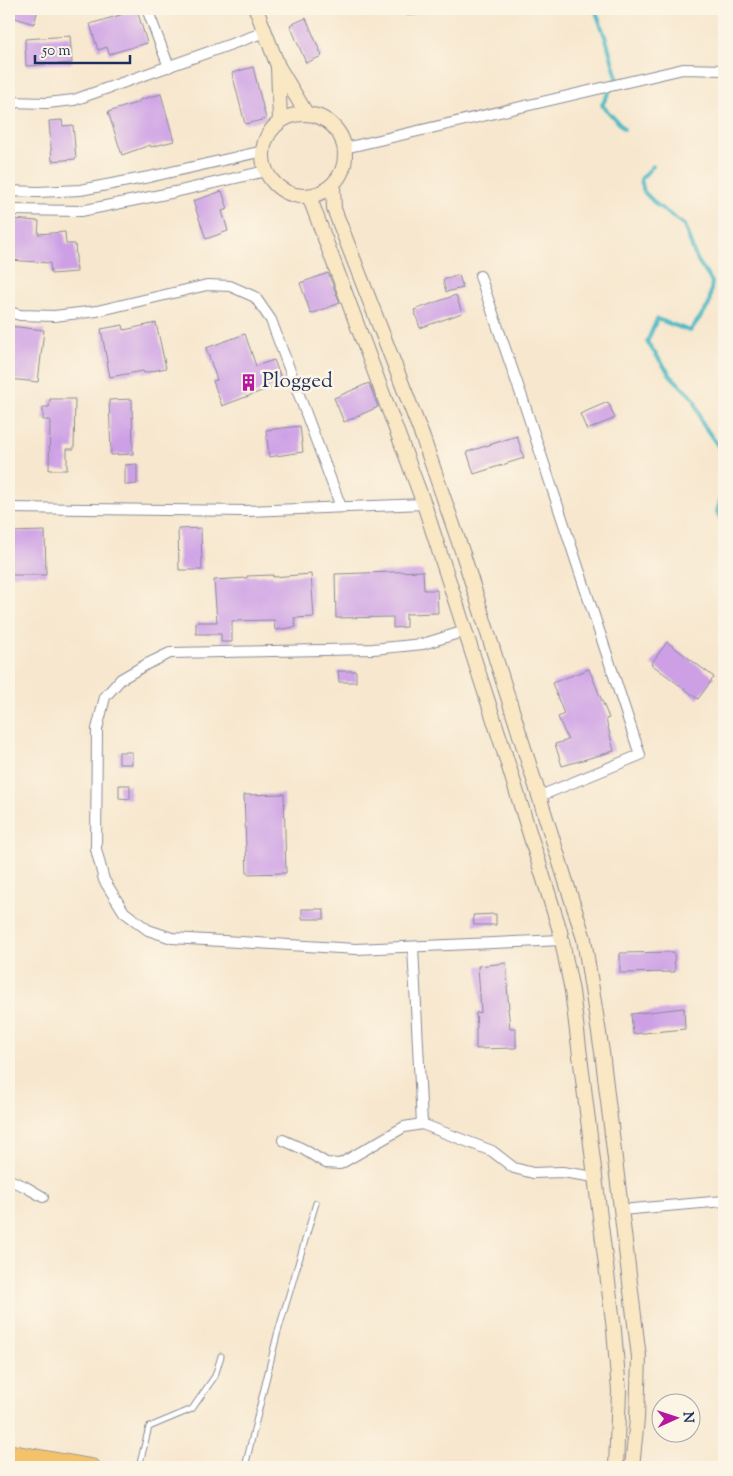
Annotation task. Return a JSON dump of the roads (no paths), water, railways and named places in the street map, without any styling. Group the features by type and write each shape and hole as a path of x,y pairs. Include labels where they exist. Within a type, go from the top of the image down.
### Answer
{"main road":[{"path":"9,1452 93,1467"}],"street":[{"path":"147,9 169,66"},
{"path":"256,9 278,66 306,113"},
{"path":"406,9 419,9"},
{"path":"9,102 47,103 74,100 265,32"},
{"path":"278,66 280,121"},
{"path":"345,148 683,69 724,70"},
{"path":"306,113 320,116 332,124 341,135 345,148 345,162 340,174 332,185 322,192 309,196 296,195 284,190 273,182 266,171 263,158 264,144 270,131 280,121 292,114 306,113"},
{"path":"9,191 80,190 149,177 264,151"},
{"path":"9,210 81,211 266,171"},
{"path":"332,185 334,209 423,438 464,554 584,939 602,1052 639,1357 637,1419 632,1467"},
{"path":"309,196 424,504 503,748 562,940 572,991 614,1322 619,1391 616,1467"},
{"path":"480,276 640,755 540,796"},
{"path":"9,312 20,315 54,316 97,310 207,285 230,286 256,297 271,320 341,507"},
{"path":"9,508 246,511 424,504"},
{"path":"465,631 423,644 373,649 170,653 120,679 104,697 97,729 96,849 104,880 124,912 148,930 172,938 347,949 562,940"},
{"path":"413,947 422,1124"},
{"path":"283,1140 326,1163 340,1164 404,1127 422,1124 492,1151 514,1168 533,1173 562,1172 595,1177"},
{"path":"9,1180 43,1197"},
{"path":"622,1210 724,1201"}],"lane":[{"path":"244,1467 277,1335 316,1203"},
{"path":"139,1467 149,1427 192,1409 215,1376 221,1356"}],"waterway":[{"path":"595,9 617,78 602,105 624,129"},
{"path":"653,166 641,179 644,192 657,205 684,225 696,258 712,282 709,305 690,331 657,319 647,342 671,376 694,399 702,423 724,454"},
{"path":"724,488 717,512 724,525"},
{"path":"724,867 724,872"}],"place":[{"name":"Plogged","path":"248,382"}]}
